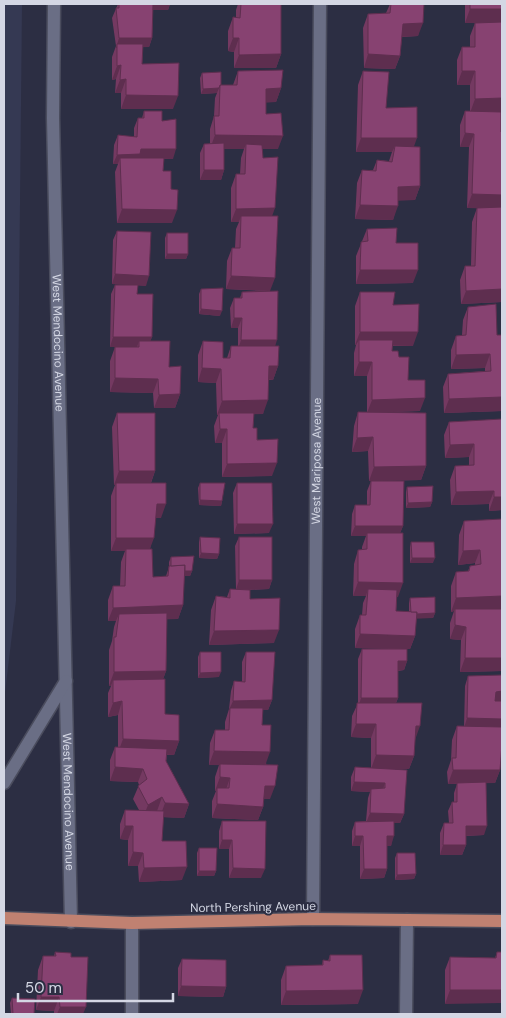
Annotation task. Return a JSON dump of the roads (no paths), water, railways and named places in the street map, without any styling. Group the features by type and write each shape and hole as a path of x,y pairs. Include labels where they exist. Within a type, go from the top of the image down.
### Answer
{"main road":[{"name":"North Pershing Avenue","path":"4,918 132,923 313,919 502,920"}],"street":[{"name":"West Mendocino Avenue","path":"54,4 53,118 71,922"},
{"name":"West Mariposa Avenue","path":"313,919 320,4"},
{"path":"4,783 66,681"},
{"path":"406,1014 407,920"},
{"path":"132,923 132,1014"}]}
